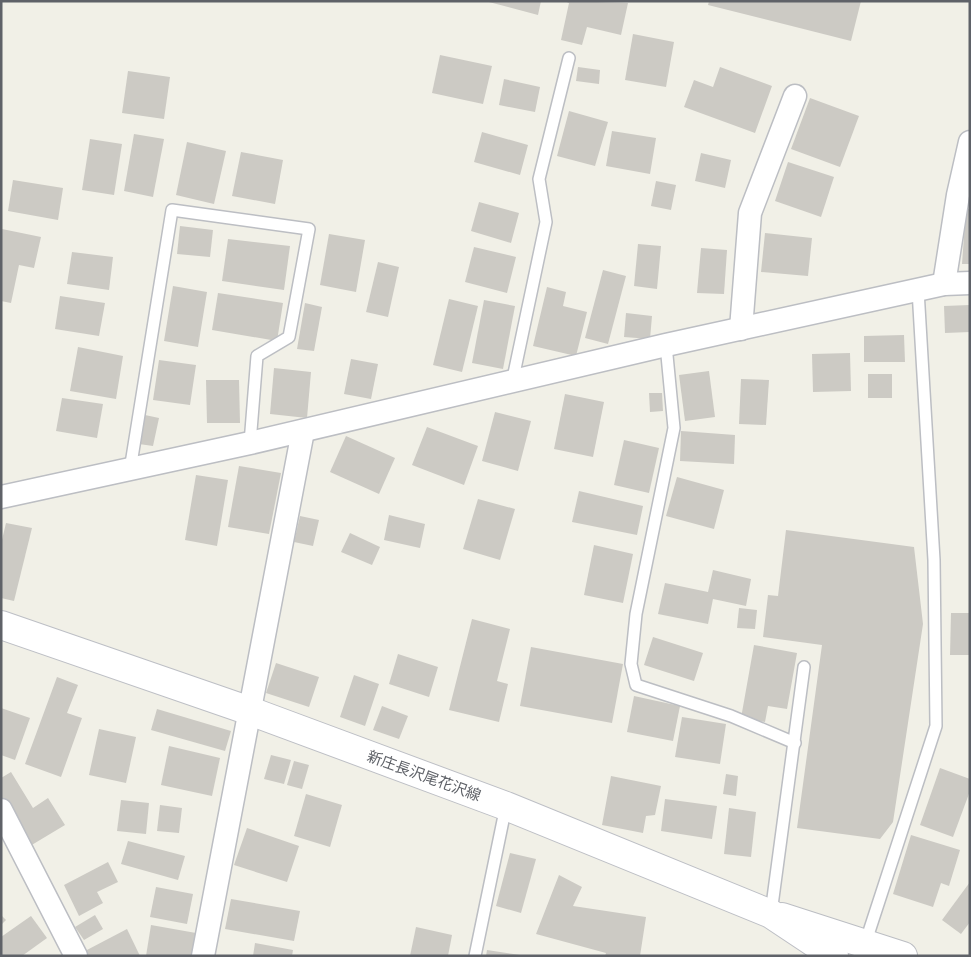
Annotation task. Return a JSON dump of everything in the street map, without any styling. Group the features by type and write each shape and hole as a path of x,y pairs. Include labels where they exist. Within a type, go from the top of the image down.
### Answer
{"main road":[{"name":"新庄長沢尾花沢線","path":"1,625 250,711 506,806 771,914 834,956"},
{"path":"771,914 904,956"}],"street":[{"path":"741,329 750,213 795,96"},
{"path":"944,284 958,194 970,142"},
{"path":"1,497 303,431 666,345 944,284 970,283"},
{"path":"203,956 303,431"},
{"path":"1,810 76,956"}],"lane":[{"path":"512,382 546,222 539,179 569,58"},
{"path":"130,470 172,210 310,229 289,337 257,356 250,443"},
{"path":"865,944 936,726 934,560 918,290"},
{"path":"666,345 674,428 636,614 631,664 636,685 731,716 795,743"},
{"path":"771,914 804,667"},
{"path":"475,956 506,806"}],"building":[{"path":"485,1 541,1 538,15"},
{"path":"564,1 628,3 621,35 587,27 582,45 561,40 569,3"},
{"path":"709,1 861,1 851,41 708,5"},
{"path":"633,34 674,42 666,87 625,80"},
{"path":"440,55 492,66 483,104 432,93"},
{"path":"578,67 600,70 599,84 576,81"},
{"path":"720,67 772,86 755,133 684,107 694,80 713,87"},
{"path":"128,71 170,77 164,119 122,113"},
{"path":"504,79 540,87 535,112 499,105"},
{"path":"810,98 859,116 840,167 791,149"},
{"path":"569,111 608,122 595,166 557,156"},
{"path":"612,131 656,138 650,174 606,166"},
{"path":"482,132 528,145 520,175 474,162"},
{"path":"134,134 164,139 153,197 124,191"},
{"path":"90,139 122,144 114,195 82,190"},
{"path":"187,142 226,151 214,204 176,195"},
{"path":"241,152 283,160 275,204 232,196"},
{"path":"701,153 731,160 725,188 695,181"},
{"path":"788,162 834,177 821,217 775,201"},
{"path":"13,180 63,188 58,220 8,211"},
{"path":"656,181 676,185 671,210 651,206"},
{"path":"479,202 519,213 511,243 471,231"},
{"path":"966,209 970,209 970,264 962,264"},
{"path":"180,226 213,230 210,257 177,254"},
{"path":"2,229 41,237 34,268 19,265 11,303 1,301"},
{"path":"765,233 812,238 808,276 761,272"},
{"path":"329,234 365,240 356,292 320,285"},
{"path":"228,239 290,246 284,290 222,281"},
{"path":"638,244 661,246 657,289 634,286"},
{"path":"474,247 516,257 507,293 465,282"},
{"path":"701,248 727,250 724,294 697,293"},
{"path":"72,252 113,257 109,290 67,284"},
{"path":"378,262 399,267 388,317 366,312"},
{"path":"603,270 626,276 608,344 585,338"},
{"path":"173,286 207,292 198,347 164,341"},
{"path":"547,287 566,292 563,306 587,312 576,356 533,346"},
{"path":"218,293 283,303 277,341 212,330"},
{"path":"60,296 105,303 99,336 55,329"},
{"path":"449,299 478,306 462,372 433,365"},
{"path":"484,300 515,306 503,369 472,363"},
{"path":"305,303 322,307 314,351 297,349"},
{"path":"970,305 970,332 945,333 944,306"},
{"path":"626,313 652,316 650,339 624,337"},
{"path":"904,335 905,362 864,362 864,336"},
{"path":"78,347 123,356 116,399 70,391"},
{"path":"850,353 851,391 813,392 812,354"},
{"path":"351,359 378,364 371,399 344,394"},
{"path":"159,360 196,365 190,405 153,400"},
{"path":"274,368 311,372 307,418 270,414"},
{"path":"709,371 715,417 685,421 679,375"},
{"path":"868,374 892,374 892,398 868,398"},
{"path":"741,379 769,380 766,425 739,424"},
{"path":"206,380 239,380 240,423 207,423"},
{"path":"649,393 662,393 663,411 650,412"},
{"path":"565,394 604,402 593,457 554,449"},
{"path":"62,398 103,404 97,438 56,431"},
{"path":"495,412 531,421 518,471 482,461"},
{"path":"145,415 159,418 153,446 139,444"},
{"path":"427,427 478,446 464,485 412,465"},
{"path":"681,431 735,435 734,464 680,461"},
{"path":"346,436 395,458 379,494 330,472"},
{"path":"624,440 659,448 649,493 614,485"},
{"path":"239,466 281,473 269,534 228,527"},
{"path":"196,475 228,480 217,546 185,540"},
{"path":"677,477 724,490 714,529 666,516"},
{"path":"579,491 643,506 637,535 572,522"},
{"path":"478,499 515,509 500,560 463,549"},
{"path":"389,515 425,524 420,548 384,540"},
{"path":"300,516 319,520 313,546 294,542"},
{"path":"6,523 32,528 14,601 1,598 1,544"},
{"path":"786,530 914,547 923,624 893,822 880,839 797,828 822,645 763,637 768,595 778,596"},
{"path":"350,533 380,547 372,565 341,552"},
{"path":"594,545 633,554 623,603 584,595"},
{"path":"713,570 751,579 746,606 713,599 708,624 658,614 665,583 708,592"},
{"path":"739,608 757,610 755,629 737,628"},
{"path":"951,613 970,613 970,655 950,655"},
{"path":"472,619 510,629 497,681 508,684 499,722 449,710"},
{"path":"653,637 703,653 694,681 644,665"},
{"path":"754,645 797,653 787,709 768,706 765,722 741,718"},
{"path":"531,647 623,664 612,723 520,706"},
{"path":"398,654 438,667 429,697 389,684"},
{"path":"276,663 319,677 309,707 266,693"},
{"path":"354,675 379,684 365,726 340,717"},
{"path":"57,677 78,685 67,713 82,718 61,777 25,764"},
{"path":"634,696 680,706 673,741 627,732"},
{"path":"382,706 408,716 399,739 373,730"},
{"path":"1,708 30,718 15,760 1,755"},
{"path":"157,709 231,731 225,751 151,730"},
{"path":"682,717 726,724 720,764 675,757"},
{"path":"99,729 136,737 126,783 89,775"},
{"path":"169,746 220,758 212,796 161,785"},
{"path":"271,755 291,760 284,784 264,779"},
{"path":"294,761 309,765 302,789 287,785"},
{"path":"940,768 970,779 970,791 953,837 920,825"},
{"path":"11,772 33,808 48,798 65,825 30,846 1,799 1,778"},
{"path":"726,774 738,776 736,796 723,794"},
{"path":"611,776 661,786 655,815 646,816 643,833 602,825"},
{"path":"306,794 342,805 330,847 294,836"},
{"path":"665,799 717,806 712,839 661,831"},
{"path":"121,800 149,803 146,834 117,831"},
{"path":"160,805 182,808 179,833 157,831"},
{"path":"729,808 756,812 751,857 724,854"},
{"path":"247,828 299,846 287,882 234,865"},
{"path":"911,835 960,850 949,886 941,883 933,907 893,894"},
{"path":"128,841 185,856 178,880 121,864"},
{"path":"510,853 536,859 521,913 496,906"},
{"path":"108,862 118,882 97,892 103,903 79,916 64,885"},
{"path":"559,875 582,887 573,906 646,917 640,956 605,956 606,953 536,934"},
{"path":"970,882 970,922 961,934 942,920"},
{"path":"156,887 193,894 187,924 150,917"},
{"path":"231,899 300,911 294,941 225,929"},
{"path":"1,915 6,920 1,925"},
{"path":"95,915 103,929 84,940 75,927"},
{"path":"31,916 47,938 22,956 1,956 1,937"},
{"path":"151,925 196,933 193,956 146,956"},
{"path":"416,927 452,935 448,956 410,956"},
{"path":"127,929 140,956 88,956 85,951"},
{"path":"255,943 293,950 292,956 253,956"},
{"path":"487,950 520,955 520,956 486,956"}]}
